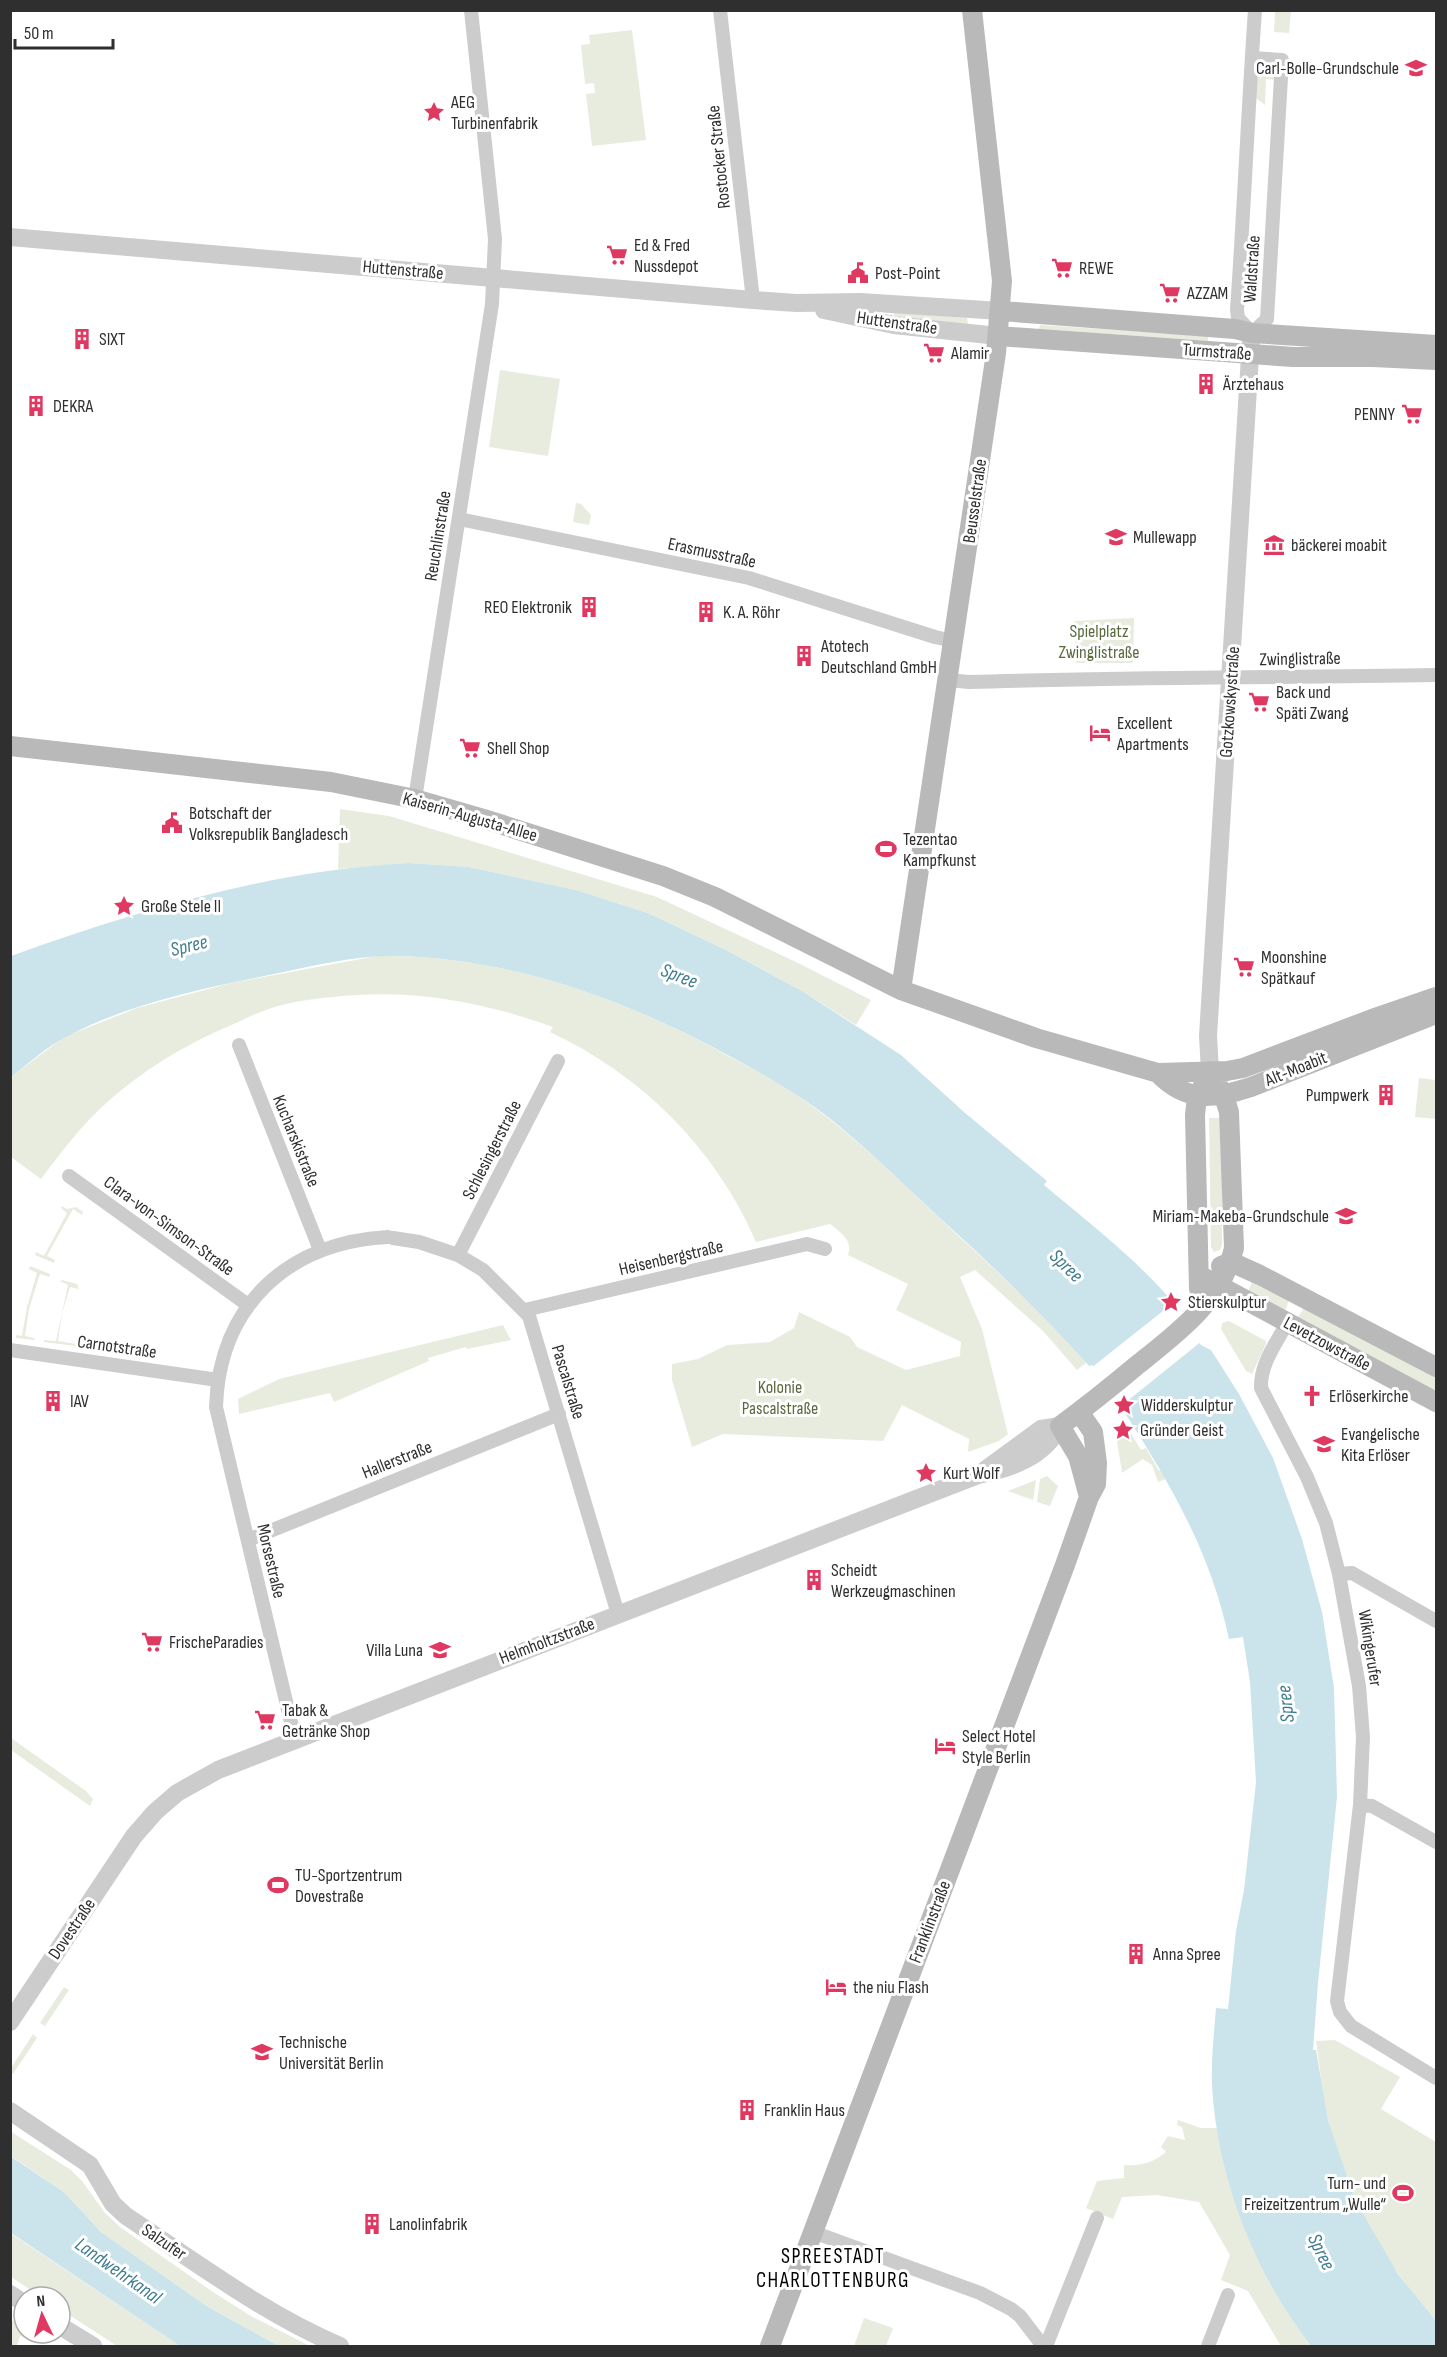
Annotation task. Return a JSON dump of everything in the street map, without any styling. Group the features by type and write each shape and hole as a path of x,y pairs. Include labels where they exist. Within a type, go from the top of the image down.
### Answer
{"main road":[{"name":"Beusselstraße","path":"901,990 954,641 1000,311 1002,281 972,10"},
{"name":"Turmstraße","path":"1000,311 1235,329 1437,360"},
{"name":"Turmstraße","path":"998,336 1251,354 1437,345"},
{"name":"Kaiserin-Augusta-Allee","path":"10,746 319,780 415,799 652,873 704,892 901,990"},
{"name":"Alt-Moabit","path":"901,990 1036,1038 1158,1073 1243,1068 1437,997"},
{"name":"Alt-Moabit","path":"1158,1073 1168,1084 1197,1097 1224,1096 1437,1014"},
{"name":"Gotzkowskystraße","path":"1194,1317 1217,1287 1231,1262 1234,1248 1230,1122 1224,1096 1210,1071"},
{"name":"Gotzkowskystraße","path":"1194,1317 1199,1275 1195,1115 1197,1097 1210,1071"},
{"path":"1199,1275 1231,1262"},
{"name":"Levetzowstraße","path":"1231,1262 1437,1367"},
{"name":"Levetzowstraße","path":"1199,1275 1217,1287 1437,1402"},
{"path":"1287,1323 1300,1296"},
{"name":"Helmholtzstraße","path":"1060,1426 1194,1317"},
{"name":"Franklinstraße","path":"770,2346 1089,1497 1096,1484 1093,1432 1079,1412"},
{"path":"1060,1426 1078,1456 1089,1497"}],"street":[{"name":"Reuchlinstraße","path":"415,799 492,304 495,239 471,10"},
{"name":"Rostocker Straße","path":"720,10 753,300"},
{"name":"Waldstraße","path":"1252,58 1282,60 1266,319 1252,333 1238,318 1237,310 1252,58 1255,10"},
{"name":"Huttenstraße","path":"10,237 753,300 796,303 861,302 1000,311"},
{"name":"Huttenstraße","path":"796,303 894,325 998,336"},
{"name":"Gotzkowskystraße","path":"1210,1071 1208,1036 1252,333"},
{"name":"Erasmusstraße","path":"459,519 749,578 954,641"},
{"name":"Zwinglistraße","path":"948,680 969,682 1437,675"},
{"name":"Kucharskistraße","path":"239,1045 320,1250"},
{"name":"Schlesingerstraße","path":"458,1255 558,1061"},
{"name":"Clara-von-Simson-Straße","path":"69,1176 248,1305"},
{"name":"Pascalstraße","path":"217,1386 228,1341 248,1305 279,1274 320,1250 353,1240 390,1237 419,1242 458,1255 483,1270 529,1316 618,1614"},
{"name":"Heisenbergstraße","path":"525,1310 807,1244 825,1249"},
{"name":"Wikingerufer","path":"1287,1323 1264,1364 1261,1376 1262,1388 1308,1477 1326,1523 1339,1575 1359,1686 1363,1737 1360,1805 1337,2001 1340,2012 1351,2026 1437,2078"},
{"name":"Carnotstraße","path":"10,1350 217,1386"},
{"name":"Morsestraße","path":"217,1386 216,1407 295,1739"},
{"name":"Hallerstraße","path":"248,1540 559,1413"},
{"name":"Helmholtzstraße","path":"134,1836 155,1812 187,1786 218,1770 978,1475 1010,1468 1052,1442 1060,1426"},
{"path":"1339,1575 1352,1573 1437,1621"},
{"path":"1360,1805 1372,1806 1437,1842"},
{"name":"Dovestraße","path":"10,2022 134,1836"},
{"name":"Salzufer","path":"10,2111 90,2165 113,2204 126,2216 237,2292 289,2322 340,2346"},
{"path":"813,2232 980,2293 1020,2316 1045,2346 1097,2218"},
{"path":"1208,2346 1228,2295"},
{"path":"72,2333 93,2346"}],"green space":[{"path":"1275,11 1291,11 1289,33 1274,32"},
{"path":"632,30 646,140 592,146 586,94 595,93 594,83 585,84 581,45 590,44 589,35"},
{"path":"1266,68 1274,70 1277,80 1266,79 1265,105 1256,98 1256,85 1260,73"},
{"path":"893,312 967,318 968,324 895,316"},
{"path":"1040,325 1208,336 1208,341 1039,329"},
{"path":"500,370 560,379 548,456 489,447"},
{"path":"576,503 581,504 591,515 589,525 573,522"},
{"name":"Spielplatz Zwinglistraße","path":"1134,618 1133,663 1076,663 1074,621"},
{"path":"340,809 389,816 657,897 871,1000 856,1025 802,991 726,950 648,913 576,890 469,867 409,863 338,869"},
{"name":"Kolonie Pascalstraße","path":"377,956 424,957 470,962 560,983 604,998 689,1035 770,1078 827,1117 882,1164 1020,1294 1086,1363 1077,1370 1043,1331 975,1270 960,1277 982,1329 1008,1434 999,1441 968,1452 969,1439 902,1405 883,1441 723,1434 692,1447 672,1380 672,1364 698,1359 727,1345 770,1342 794,1328 799,1312 850,1337 857,1347 906,1370 960,1356 961,1342 896,1310 908,1284 848,1255 847,1241 830,1224 756,1242 720,1176 698,1146 645,1093 584,1050 550,1032 553,1027 472,1004 389,994 308,1000 274,1007 195,1042 132,1082 86,1123 41,1179 11,1157 11,1077 64,1037 137,1008 231,983"},
{"path":"1419,1078 1436,1080 1436,1119 1415,1117"},
{"path":"1209,1118 1220,1118 1222,1126 1222,1245 1220,1250 1214,1252 1211,1247"},
{"path":"62,1206 67,1209 76,1207 83,1212 82,1215 73,1209 47,1256 55,1260 54,1263 35,1255 36,1252 44,1256 67,1213 61,1208"},
{"path":"30,1266 50,1274 49,1277 40,1274 29,1309 25,1336 35,1340 16,1338 16,1335 22,1336 27,1307 37,1273 29,1269"},
{"path":"1253,1279 1289,1299 1285,1312 1247,1295"},
{"path":"60,1281 77,1284 79,1289 70,1287 62,1314 58,1341 76,1344 76,1346 44,1342 44,1340 56,1341 68,1285"},
{"path":"1304,1308 1436,1376 1436,1392 1297,1318"},
{"path":"1229,1321 1266,1341 1252,1374 1246,1371 1221,1329 1222,1323"},
{"path":"503,1325 511,1340 467,1349 466,1347 428,1358 429,1361 334,1402 330,1393 239,1414 238,1399 279,1379"},
{"path":"1130,1432 1141,1450 1146,1448 1166,1479 1158,1482 1152,1465 1143,1459 1122,1473 1117,1441"},
{"path":"1047,1476 1058,1486 1050,1506 1037,1502 1040,1479"},
{"path":"1036,1480 1033,1500 1008,1491"},
{"path":"11,1738 86,1791 93,1799 90,1806 11,1750"},
{"path":"64,1987 69,1990 45,2026 40,2023"},
{"path":"33,2034 37,2038 13,2074 11,2073 11,2068"},
{"path":"1335,2040 1400,2077 1381,2109 1436,2142 1436,2321 1400,2276 1369,2227 1335,2147 1326,2110 1316,2041"},
{"path":"1178,2120 1201,2128 1217,2128 1232,2186 1252,2243 1278,2296 1311,2346 1281,2346 1248,2291 1221,2280 1230,2255 1199,2202 1157,2195 1122,2197 1113,2219 1086,2208 1097,2181 1124,2178 1124,2165 1146,2163 1161,2156 1166,2152 1161,2147 1168,2136 1185,2140 1182,2127 1177,2125"},
{"path":"10,2131 71,2170 82,2181 105,2213 120,2227 251,2316 310,2346 279,2346 208,2307 101,2232 64,2192 11,2156"},
{"path":"10,2233 180,2346 117,2346 72,2317 72,2285 23,2285 11,2277"},
{"path":"864,2318 893,2328 886,2346 854,2346"}],"water":[{"name":"Spree","path":"409,863 469,867 576,890 648,913 726,950 802,991 901,1055 964,1112 1047,1181 1044,1185 1110,1240 1157,1284 1171,1300 1169,1303 1201,1345 1211,1350 1239,1394 1273,1458 1302,1539 1322,1612 1334,1688 1337,1797 1313,2050 1316,2050 1328,2120 1355,2200 1398,2274 1436,2321 1436,2346 1311,2346 1291,2318 1256,2256 1231,2189 1215,2120 1212,2066 1216,2008 1228,2009 1256,1782 1250,1682 1243,1637 1229,1639 1221,1607 1200,1548 1157,1464 1123,1410 1126,1407 1092,1365 1089,1366 971,1246 864,1147 821,1112 784,1087 694,1037 653,1018 612,1001 528,975 485,965 441,959 379,956 344,960 182,994 134,1008 88,1026 59,1041 11,1077 11,956 157,908 257,883 358,867"},
{"name":"Landwehrkanal","path":"10,2156 64,2192 101,2232 208,2307 279,2346 180,2346 11,2233"}],"pier":[{"path":"1173,1303 1202,1341 1121,1406 1091,1368"}],"place":[{"name":"Carl-Bolle-Grundschule","path":"1416,68"},
{"name":"AEG Turbinenfabrik","path":"434,112"},
{"name":"Ed & Fred Nussdepot","path":"617,255"},
{"name":"REWE","path":"1062,268"},
{"name":"Post-Point","path":"858,273"},
{"name":"AZZAM","path":"1170,293"},
{"name":"SIXT","path":"82,339"},
{"name":"Alamir","path":"934,353"},
{"name":"Ärztehaus","path":"1206,384"},
{"name":"DEKRA","path":"36,406"},
{"name":"PENNY","path":"1412,414"},
{"name":"Mullewapp","path":"1116,537"},
{"name":"bäckerei moabit","path":"1274,545"},
{"name":"REO Elektronik","path":"589,607"},
{"name":"K. A. Röhr","path":"706,612"},
{"name":"Atotech Deutschland GmbH","path":"804,656"},
{"name":"Back und Späti Zwang","path":"1259,702"},
{"name":"Excellent Apartments","path":"1100,733"},
{"name":"Shell Shop","path":"470,748"},
{"name":"Botschaft der Volksrepublik Bangladesch","path":"172,823"},
{"name":"Tezentao Kampfkunst","path":"886,849"},
{"name":"Große Stele II","path":"124,906"},
{"name":"Moonshine Spätkauf","path":"1244,967"},
{"name":"Pumpwerk","path":"1386,1095"},
{"name":"Miriam-Makeba-Grundschule","path":"1346,1216"},
{"name":"Stierskulptur","path":"1171,1302"},
{"name":"Erlöserkirche","path":"1312,1396"},
{"name":"IAV","path":"53,1401"},
{"name":"Widderskulptur","path":"1124,1405"},
{"name":"Gründer Geist","path":"1123,1430"},
{"name":"Evangelische Kita Erlöser","path":"1324,1444"},
{"name":"Kurt Wolf","path":"926,1473"},
{"name":"Scheidt Werkzeugmaschinen","path":"814,1580"},
{"name":"FrischeParadies","path":"152,1642"},
{"name":"Villa Luna","path":"440,1650"},
{"name":"Tabak & Getränke Shop","path":"265,1720"},
{"name":"Select Hotel Style Berlin","path":"945,1746"},
{"name":"TU-Sportzentrum Dovestraße","path":"278,1885"},
{"name":"Anna Spree","path":"1136,1954"},
{"name":"the niu Flash","path":"836,1987"},
{"name":"Technische Universität Berlin","path":"262,2052"},
{"name":"Franklin Haus","path":"747,2110"},
{"name":"Turn- und Freizeitzentrum „Wulle“","path":"1403,2193"},
{"name":"Lanolinfabrik","path":"372,2224"}],"district":[{"name":"SPREESTADT CHARLOTTENBURG","path":"833,2268"}]}
